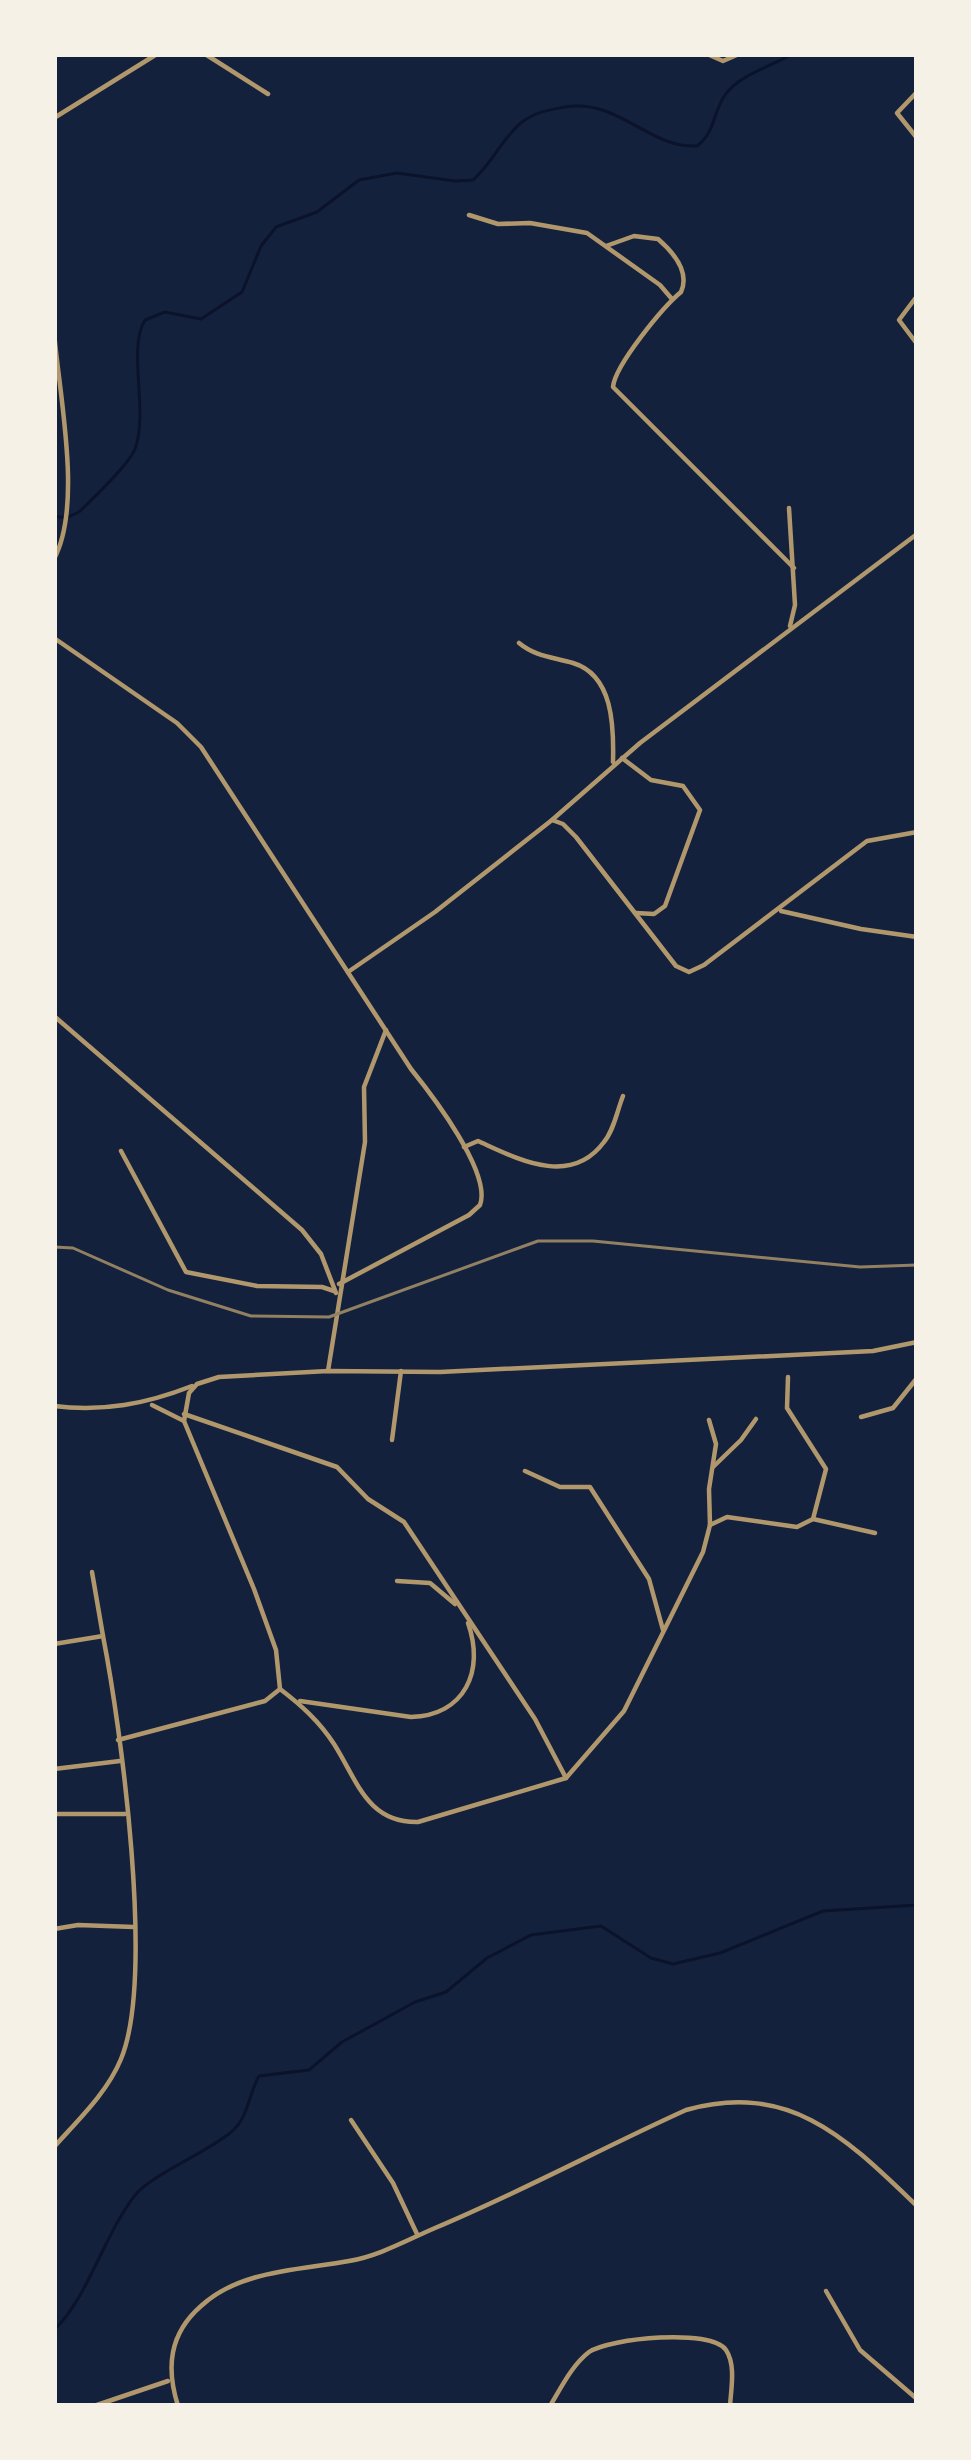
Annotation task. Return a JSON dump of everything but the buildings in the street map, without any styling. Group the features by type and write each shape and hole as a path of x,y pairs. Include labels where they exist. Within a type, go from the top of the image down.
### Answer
{"street":[{"path":"54,118 157,54"},
{"path":"205,54 268,94"},
{"path":"707,54 723,62 740,54"},
{"path":"917,92 897,113 917,138"},
{"path":"469,215 498,224 577,230 660,285 672,299"},
{"path":"605,246 634,236 663,242 685,279 681,292 626,358 612,380 613,387 794,568"},
{"path":"917,296 899,320 917,344"},
{"path":"54,332 69,509 54,559"},
{"path":"789,508 795,605 790,626"},
{"path":"348,972 425,920 790,626 917,534"},
{"path":"54,638 177,723 201,747 443,1110 482,1184 480,1205 469,1215 339,1284"},
{"path":"519,643 532,653 582,666 598,679 606,696 614,765"},
{"path":"622,758 650,780 683,786 700,810 665,906 654,914 636,913"},
{"path":"552,820 577,837 676,966 689,972 867,841 917,832"},
{"path":"778,910 917,937"},
{"path":"54,1016 302,1230 321,1254 337,1293"},
{"path":"328,1371 365,1142 364,1087 386,1029"},
{"path":"463,1148 478,1141 515,1161 544,1167 576,1162 604,1142 622,1096"},
{"path":"121,1151 185,1272 257,1286 322,1287 337,1293"},
{"path":"54,1406 148,1404 219,1377 873,1351 917,1342"},
{"path":"392,1440 401,1371"},
{"path":"788,1377 787,1408 826,1469 813,1520"},
{"path":"861,1417 893,1408 917,1378"},
{"path":"197,1384 184,1402 183,1418 254,1588 276,1650 280,1689 334,1744 364,1802 393,1820 418,1822 566,1778 624,1711 693,1579 710,1525 716,1444 709,1420"},
{"path":"148,1404 337,1467 368,1499 404,1522 535,1719 566,1778"},
{"path":"713,1467 742,1440 756,1418"},
{"path":"525,1472 560,1486 590,1487 649,1579 663,1630"},
{"path":"710,1525 727,1517 797,1527 813,1520 875,1533"},
{"path":"54,2147 96,2100 122,2056 133,2008 134,1927 125,1814 92,1572"},
{"path":"296,1701 430,1716 464,1691 476,1660 476,1646 462,1612 430,1583 397,1581"},
{"path":"54,1644 103,1636"},
{"path":"118,1740 265,1701 280,1689"},
{"path":"54,1769 120,1761"},
{"path":"54,1814 125,1814"},
{"path":"54,1930 78,1925 134,1927"},
{"path":"178,2406 170,2381 176,2336 202,2304 223,2290 248,2279 370,2256 506,2198 686,2110 717,2101 767,2104 829,2128 917,2206"},
{"path":"351,2120 393,2182 418,2236"},
{"path":"826,2291 860,2350 917,2399"},
{"path":"550,2406 591,2350 625,2341 698,2338 712,2340 729,2354 730,2406"},
{"path":"94,2406 170,2381"}],"waterway":[{"path":"54,516 66,518 79,512 135,449 140,417 138,347 145,320 165,312 201,319 242,292 261,246 276,227 317,212 359,180 397,173 473,180 522,122 559,108 601,110 664,140 697,146 731,88 792,54"},
{"path":"54,2330 77,2301 136,2194 236,2127 259,2076 309,2070 342,2042 415,2002 446,1992 487,1958 531,1935 601,1926 651,1958 673,1964 720,1953 823,1911 917,1905"}],"railway":[{"path":"54,1247 73,1248 168,1290 251,1316 329,1317 538,1241 593,1241 860,1267 917,1265"}]}
